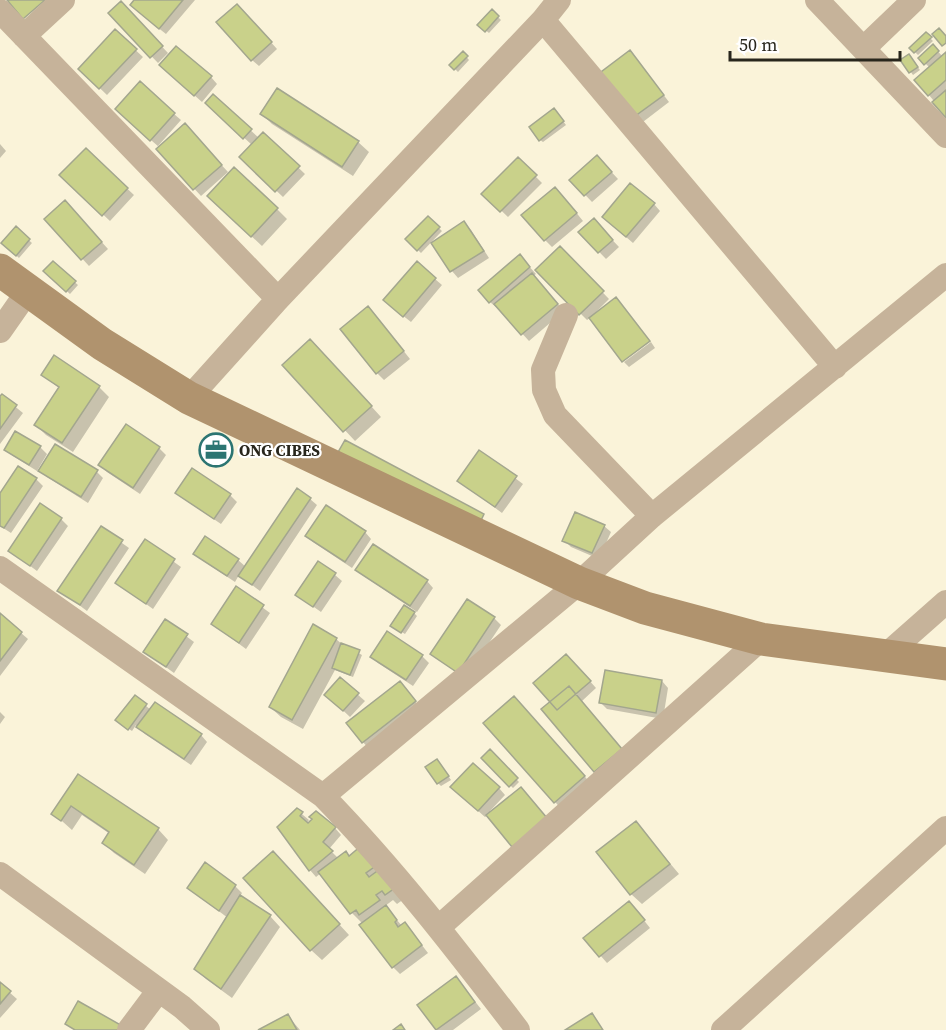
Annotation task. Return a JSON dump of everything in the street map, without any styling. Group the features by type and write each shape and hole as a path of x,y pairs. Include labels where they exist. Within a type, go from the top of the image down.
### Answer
{"street":[{"path":"24,36 63,0"},
{"path":"189,398 278,298 543,20 559,0"},
{"path":"817,0 946,136"},
{"path":"864,48 914,0"},
{"path":"0,11 278,298"},
{"path":"543,20 835,366"},
{"path":"0,270 102,344 189,398 579,583 645,608 761,639 946,664"},
{"path":"323,796 579,583 652,516 946,275"},
{"path":"0,331 28,291"},
{"path":"566,315 543,369 543,390 555,415 652,516"},
{"path":"0,567 323,796 385,861 518,1030"},
{"path":"886,655 946,602"},
{"path":"439,927 761,639"},
{"path":"723,1030 946,828"},
{"path":"0,874 159,990 208,1030"},
{"path":"129,1030 159,990"}],"building":[{"path":"7,0 45,0 23,19"},
{"path":"134,0 183,0 159,29 130,5"},
{"path":"121,1 163,46 150,58 108,13"},
{"path":"237,4 272,42 251,61 216,22"},
{"path":"492,9 499,16 485,32 477,25"},
{"path":"939,28 946,36 946,43 942,46 932,34"},
{"path":"115,29 137,49 99,89 78,69"},
{"path":"926,32 932,37 914,53 909,48"},
{"path":"933,44 939,51 924,65 918,58"},
{"path":"176,46 212,76 194,96 159,65"},
{"path":"630,50 664,95 631,119 597,75"},
{"path":"463,51 468,56 454,70 449,65"},
{"path":"946,52 946,80 928,96 914,80"},
{"path":"909,54 918,67 909,73 900,60"},
{"path":"140,81 175,113 150,141 115,109"},
{"path":"277,88 359,141 342,167 260,114"},
{"path":"946,90 946,118 932,102"},
{"path":"213,94 252,129 243,139 205,103"},
{"path":"554,108 564,121 539,141 529,127"},
{"path":"185,123 222,165 193,190 156,149"},
{"path":"263,132 300,166 275,192 239,157"},
{"path":"86,148 128,188 102,216 59,175"},
{"path":"597,155 612,172 584,196 569,180"},
{"path":"518,157 537,175 500,212 481,194"},
{"path":"234,167 278,208 251,237 207,196"},
{"path":"630,183 655,203 626,237 602,217"},
{"path":"555,187 577,213 544,241 521,215"},
{"path":"65,200 102,242 81,260 44,219"},
{"path":"428,216 440,227 417,251 405,239"},
{"path":"594,218 613,240 598,253 578,232"},
{"path":"464,221 484,251 450,272 431,243"},
{"path":"16,226 30,239 16,256 1,243"},
{"path":"560,246 604,291 579,315 535,270"},
{"path":"520,254 530,267 489,303 478,290"},
{"path":"53,261 76,281 66,292 43,271"},
{"path":"417,261 436,278 403,317 383,300"},
{"path":"532,273 558,304 521,335 494,304"},
{"path":"616,297 650,341 622,362 589,318"},
{"path":"368,306 404,351 376,374 340,329"},
{"path":"310,339 372,406 343,432 282,365"},
{"path":"54,355 100,386 62,443 34,425 59,387 41,375"},
{"path":"2,394 17,405 0,429 0,396"},
{"path":"126,424 160,447 133,488 98,465"},
{"path":"15,431 41,446 29,465 4,450"},
{"path":"345,440 484,514 477,529 337,454"},
{"path":"55,444 98,470 81,497 38,471"},
{"path":"479,450 517,476 495,507 457,481"},
{"path":"18,466 37,478 4,528 0,526 0,493"},
{"path":"192,468 231,494 214,519 175,493"},
{"path":"297,488 311,498 252,585 238,576"},
{"path":"40,503 62,518 30,566 8,551"},
{"path":"326,505 366,531 345,562 305,536"},
{"path":"575,512 605,525 592,553 562,541"},
{"path":"101,526 123,540 80,605 57,591"},
{"path":"205,536 239,559 227,576 193,554"},
{"path":"145,539 175,559 146,604 115,583"},
{"path":"373,544 428,580 410,606 355,570"},
{"path":"318,561 336,573 313,607 295,595"},
{"path":"236,586 264,605 239,643 211,624"},
{"path":"467,599 495,617 458,673 430,654"},
{"path":"404,605 415,612 401,633 390,626"},
{"path":"0,613 22,632 0,661"},
{"path":"165,619 188,634 166,667 143,652"},
{"path":"313,624 337,638 292,720 269,707"},
{"path":"387,631 423,655 406,680 370,657"},
{"path":"341,643 360,650 350,675 332,668"},
{"path":"566,654 591,681 557,710 533,683"},
{"path":"605,670 662,680 656,713 599,703"},
{"path":"340,677 359,693 343,711 324,695"},
{"path":"400,681 416,701 362,743 346,723"},
{"path":"569,686 622,749 594,772 541,709"},
{"path":"135,695 147,704 128,730 115,720"},
{"path":"514,696 585,776 554,803 483,723"},
{"path":"155,702 202,734 184,759 136,727"},
{"path":"490,749 518,778 509,787 481,758"},
{"path":"437,759 449,776 437,784 425,767"},
{"path":"473,763 500,787 478,811 450,787"},
{"path":"78,774 159,828 134,865 102,843 109,832 71,806 61,821 51,814"},
{"path":"521,787 547,818 512,847 486,815"},
{"path":"297,808 303,812 300,816 308,823 312,819 309,817 316,811 336,827 323,842 333,851 309,871 277,827"},
{"path":"636,821 670,864 630,895 596,852"},
{"path":"362,845 377,865 366,873 369,877 380,869 395,888 385,895 382,891 376,895 380,900 359,915 356,910 350,914 318,872 346,851 349,856"},
{"path":"273,851 340,924 310,951 243,878"},
{"path":"205,862 236,885 219,911 187,888"},
{"path":"240,895 271,915 221,989 194,969"},
{"path":"629,901 645,920 599,957 583,938"},
{"path":"386,905 397,920 395,922 398,927 405,922 422,945 392,968 359,925"},
{"path":"456,976 475,1002 436,1030 417,1005"},
{"path":"0,982 11,991 0,1004"},
{"path":"78,1001 126,1028 125,1030 75,1030 65,1024"},
{"path":"592,1013 603,1030 565,1030"},
{"path":"288,1014 297,1030 258,1030"},
{"path":"401,1024 405,1030 393,1030"}],"place":[{"name":"ONG CIBES","path":"216,450"}]}
